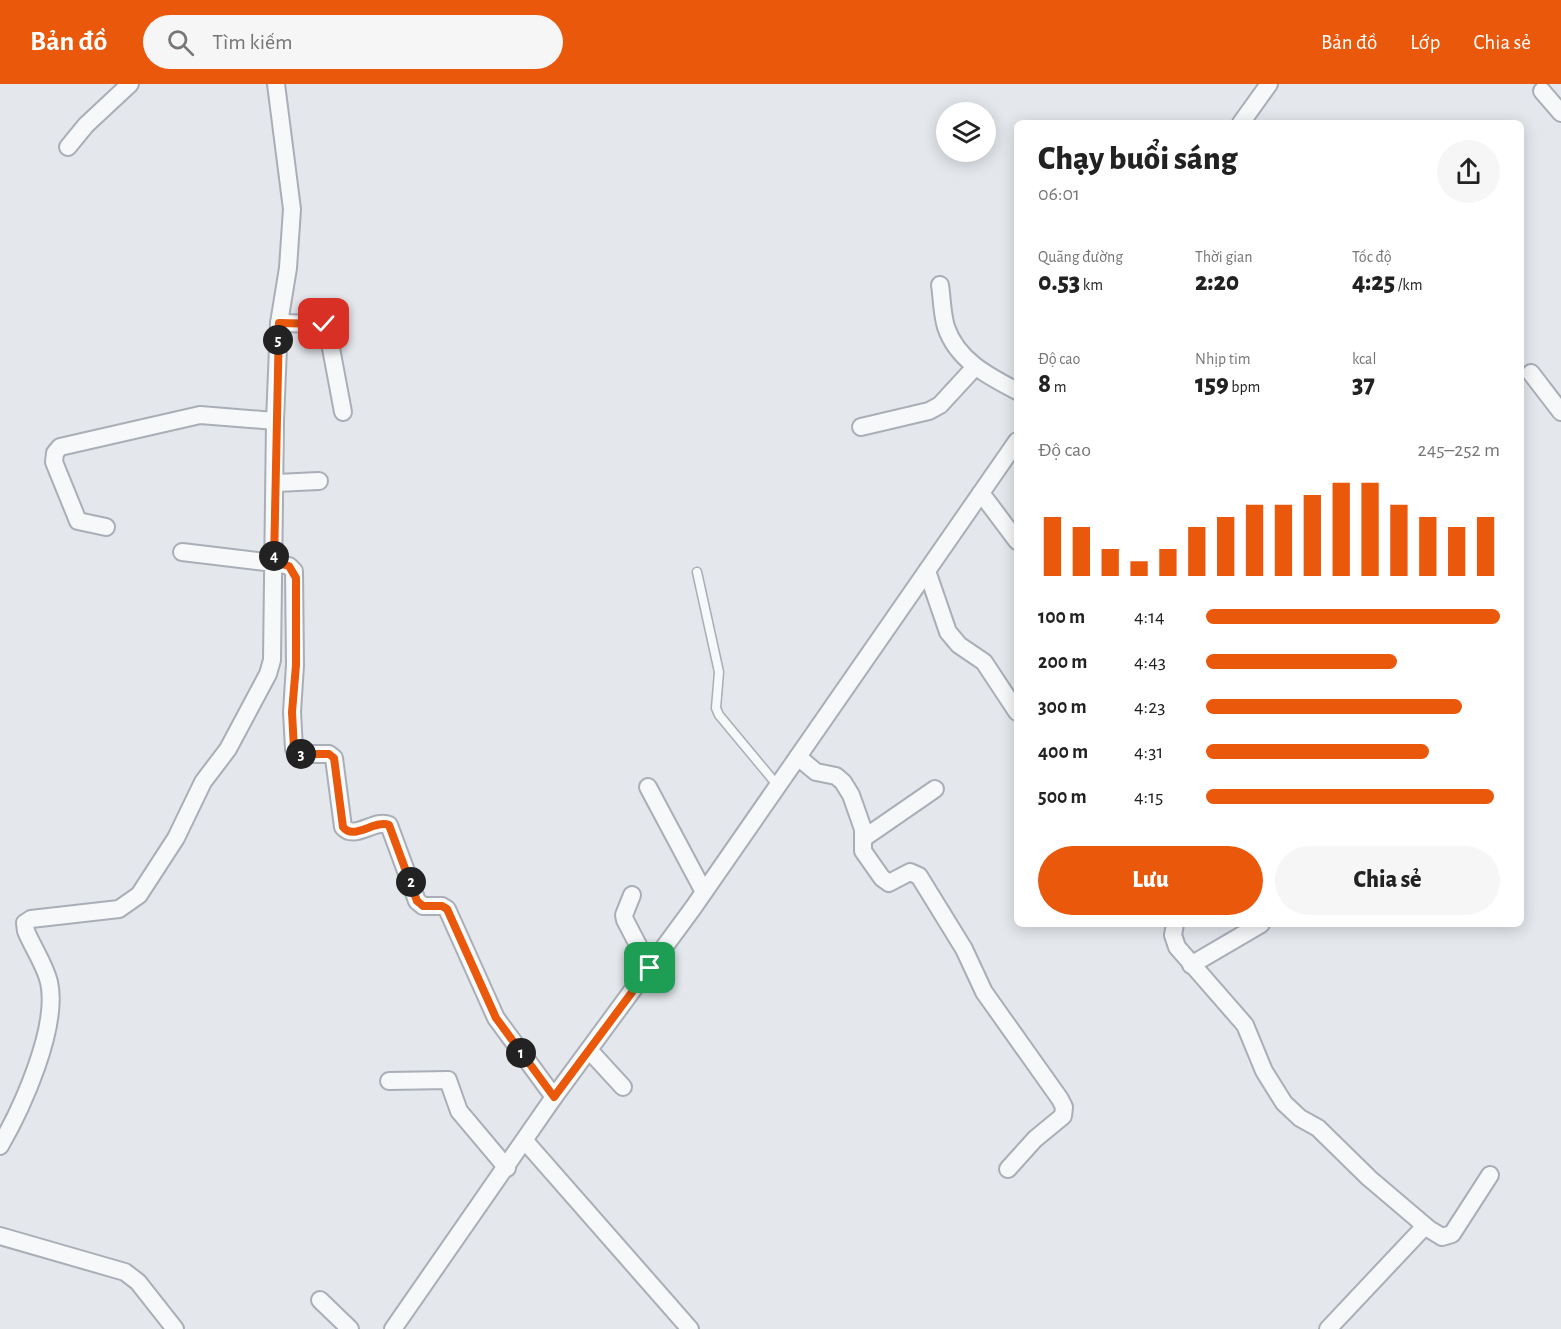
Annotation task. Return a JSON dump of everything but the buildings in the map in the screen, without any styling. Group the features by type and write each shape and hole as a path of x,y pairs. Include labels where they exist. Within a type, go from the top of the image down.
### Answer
{"street":[{"path":"68,147 86,125 130,84"},
{"path":"0,1146 27,1094 39,1058 50,1009 49,982 26,932 25,923 31,919 119,909 140,896 176,838 203,782 228,749 268,674 272,660 281,564 282,483 275,422 279,323 288,268 292,208 276,84"},
{"path":"1243,120 1269,84"},
{"path":"1542,91 1561,113"},
{"path":"940,285 946,327 975,367 1014,389"},
{"path":"279,323 324,324 327,327 343,412"},
{"path":"861,427 929,411 940,405 975,367"},
{"path":"1531,373 1561,412"},
{"path":"106,527 78,521 54,462 55,453 60,447 200,415 275,422"},
{"path":"393,1329 507,1168 554,1097 704,892 1014,445"},
{"path":"282,483 319,481"},
{"path":"981,493 1014,537"},
{"path":"182,552 281,564 296,578 296,665 292,712 294,749 300,754 329,754 334,758 343,827 346,831 352,832 382,823 389,825 417,901 423,906 442,906 447,909 496,1018 554,1097"},
{"path":"927,571 948,632 959,645 984,662 1014,707"},
{"path":"798,757 816,772 836,776 843,782 851,795 864,838 866,856 885,881 892,882 910,872 919,876 964,949 984,992 1064,1107 1063,1116 1035,1138 1008,1169"},
{"path":"648,787 704,892"},
{"path":"864,838 935,789"},
{"path":"632,895 624,915 625,920 650,968"},
{"path":"1175,927 1174,941 1191,965 1245,1025 1264,1071 1284,1103 1300,1118 1318,1128 1425,1226 1442,1237 1452,1234 1490,1175"},
{"path":"1191,965 1256,927"},
{"path":"589,1050 623,1087"},
{"path":"389,1081 448,1080 459,1111 507,1168"},
{"path":"525,1140 690,1329"},
{"path":"1335,1326 1425,1226"},
{"path":"0,1236 119,1269 131,1275 175,1329"},
{"path":"320,1300 351,1329"}],"lane":[{"path":"697,572 719,672 716,708 719,715 778,786"}],"route":[{"path":"324,324 279,323 275,422 274,562 289,566 296,578 296,665 292,712 294,749 300,754 329,754 334,758 343,827 346,831 352,832 382,823 389,825 417,901 423,906 442,906 447,909 496,1018 554,1097 650,968"}]}
